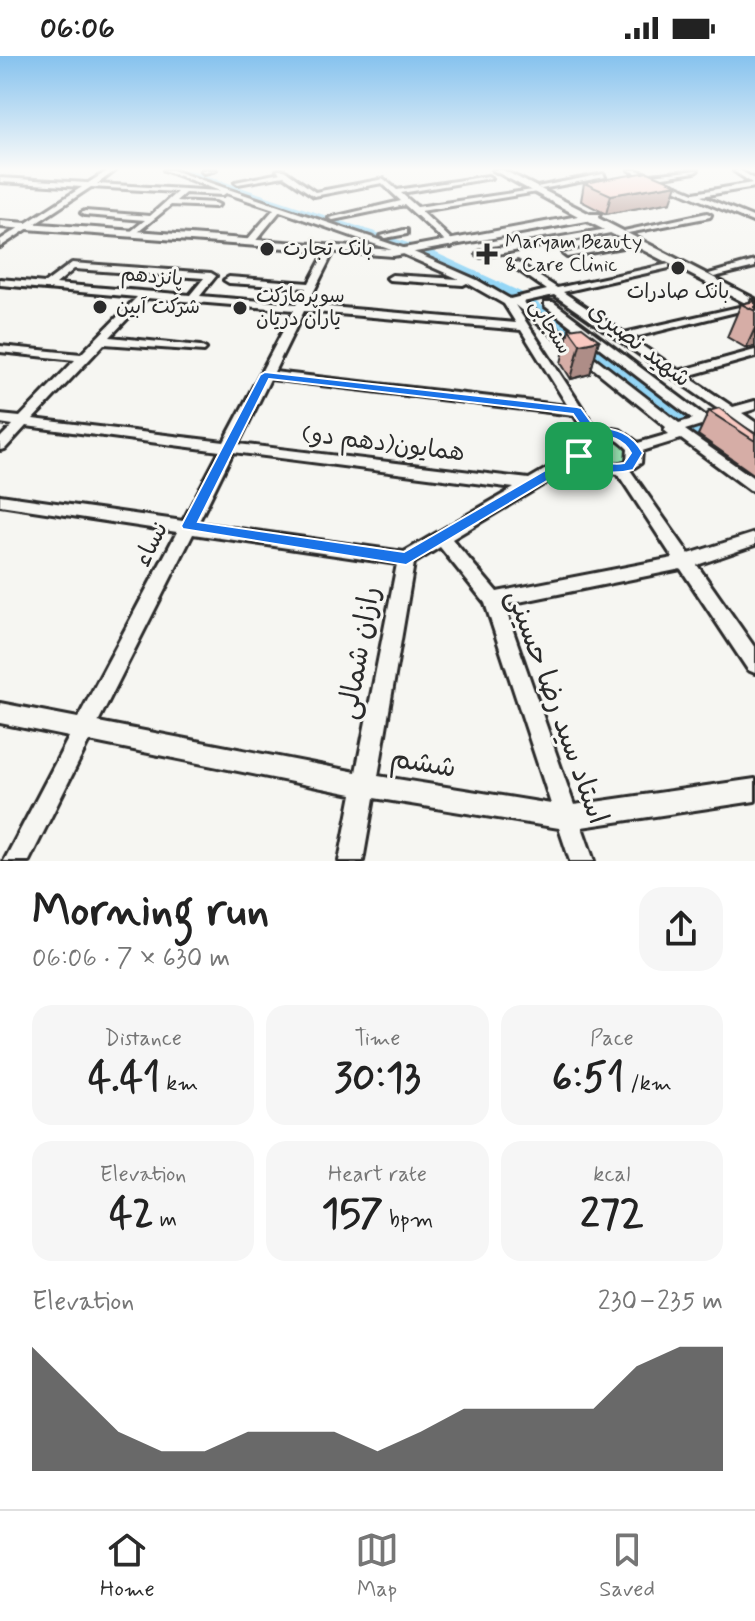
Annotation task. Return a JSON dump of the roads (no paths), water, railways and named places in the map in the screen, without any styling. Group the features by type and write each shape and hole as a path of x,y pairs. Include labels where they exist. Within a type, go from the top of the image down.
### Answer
{"main road":[{"path":"574,208 749,305"},
{"path":"0,224 331,249 415,251 593,218 628,231 669,259 714,274 755,295"}],"street":[{"path":"0,244 55,208"},
{"path":"133,234 164,208"},
{"path":"250,242 280,208"},
{"path":"282,208 415,251"},
{"path":"381,208 333,218 385,236 415,251"},
{"path":"413,208 451,244"},
{"path":"415,210 429,208"},
{"path":"723,208 755,221"},
{"path":"85,213 151,218"},
{"path":"628,231 707,215"},
{"path":"481,254 613,230"},
{"path":"385,236 404,232"},
{"path":"567,254 636,242"},
{"name":"نساء","path":"16,861 331,249"},
{"name":"سنجابی","path":"415,251 512,301 524,327 590,430"},
{"path":"512,301 559,292 669,259"},
{"path":"714,274 755,264"},
{"path":"517,265 755,428"},
{"path":"47,286 72,266 211,276 192,299"},
{"path":"392,278 474,282"},
{"path":"229,280 311,286"},
{"name":"پانزدهم","path":"0,282 524,327"},
{"path":"0,446 144,295"},
{"name":"شهید نصیری","path":"512,301 755,486"},
{"name":"شهید نصیری","path":"549,304 734,444"},
{"path":"623,337 749,305"},
{"path":"101,340 200,349"},
{"path":"0,349 84,358"},
{"path":"677,375 755,353"},
{"path":"265,375 577,411"},
{"path":"633,445 755,405"},
{"name":"همایون(دهم دو)","path":"0,419 533,485"},
{"path":"590,430 617,433 633,445 634,463 622,469 603,468 579,456 574,442 576,437 590,430"},
{"name":"رازان شمالی","path":"351,861 406,559 579,456"},
{"path":"622,469 755,664"},
{"path":"0,500 406,559"},
{"name":"استاد سید رضا حسینی","path":"442,538 493,600 582,861"},
{"path":"493,600 685,562 755,539"},
{"name":"ششم","path":"0,713 365,785 567,818 755,790"}],"waterway":[{"path":"290,208 427,254 521,298 698,434 755,473"}],"place":[{"name":"بانک تجارت","path":"267,249"},
{"name":"Maryam Beauty & Care Clinic","path":"487,254"},
{"name":"بانک صادرات","path":"678,268"},
{"name":"شرکت آبین","path":"100,307"},
{"name":"سوپرمارکت یاران دریان","path":"240,308"}]}
